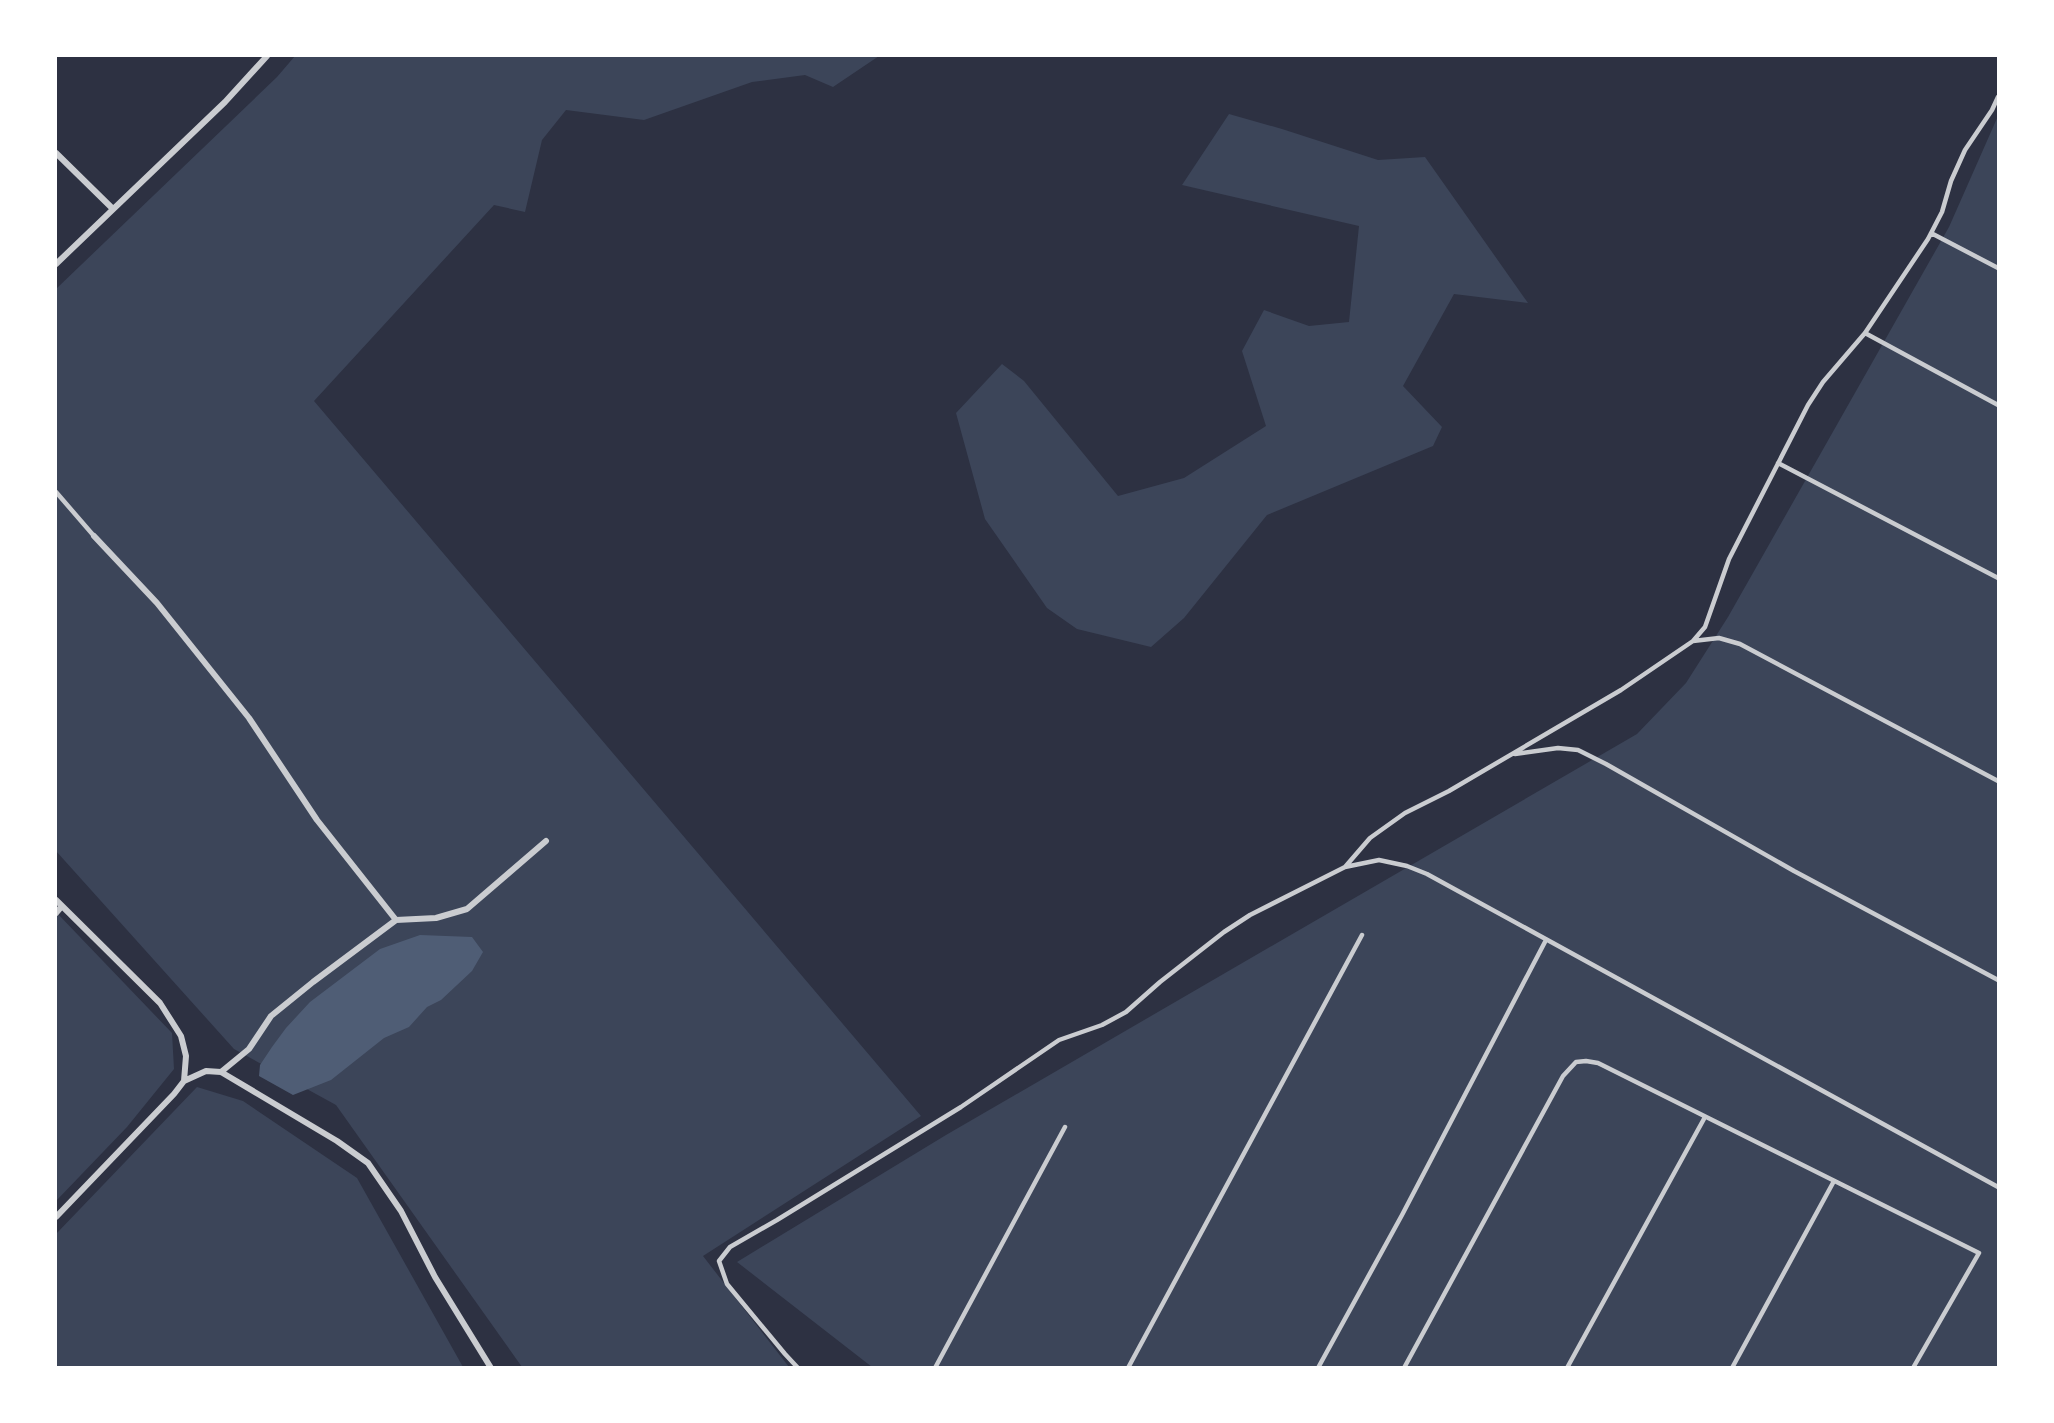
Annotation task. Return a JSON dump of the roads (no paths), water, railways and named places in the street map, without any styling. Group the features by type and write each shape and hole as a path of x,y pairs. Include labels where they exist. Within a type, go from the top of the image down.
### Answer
{"street":[{"path":"56,264 225,102 267,56"},
{"path":"56,153 113,209"},
{"path":"94,536 157,603 242,709 317,820 396,920"},
{"path":"221,1072 249,1049 272,1016 396,920 436,918 467,909 546,841"},
{"path":"56,900 160,1003 181,1036 186,1056 184,1081"},
{"path":"56,913 62,906"},
{"path":"56,1217 159,1112 184,1081 206,1071 221,1072 337,1141 368,1163 401,1211 435,1277 491,1368"}],"lane":[{"path":"1345,867 1370,837 1405,813 1449,791 1621,690 1694,641 1706,627 1729,559 1808,405 1865,333 1931,232 1942,212 1951,181 1965,150 1998,97"},
{"path":"1931,232 1998,268"},
{"path":"1865,333 1998,405"},
{"path":"1778,463 1998,578"},
{"path":"56,492 94,536"},
{"path":"1694,641 1719,638 1740,644 1998,781"},
{"path":"1512,754 1558,748 1578,750 1794,871 1998,980"},
{"path":"798,1368 727,1284 719,1262 730,1247 961,1107 1059,1040 1102,1025 1126,1012 1167,976 1250,915 1345,867 1379,860 1407,866 1427,874 1998,1187"},
{"path":"1128,1368 1362,935"},
{"path":"1318,1368 1402,1215 1546,940"},
{"path":"1404,1368 1563,1076 1576,1062 1586,1060 1598,1063 1979,1253 1913,1368"},
{"path":"1567,1368 1705,1117"},
{"path":"935,1368 1065,1127"},
{"path":"1732,1368 1834,1181"}]}
